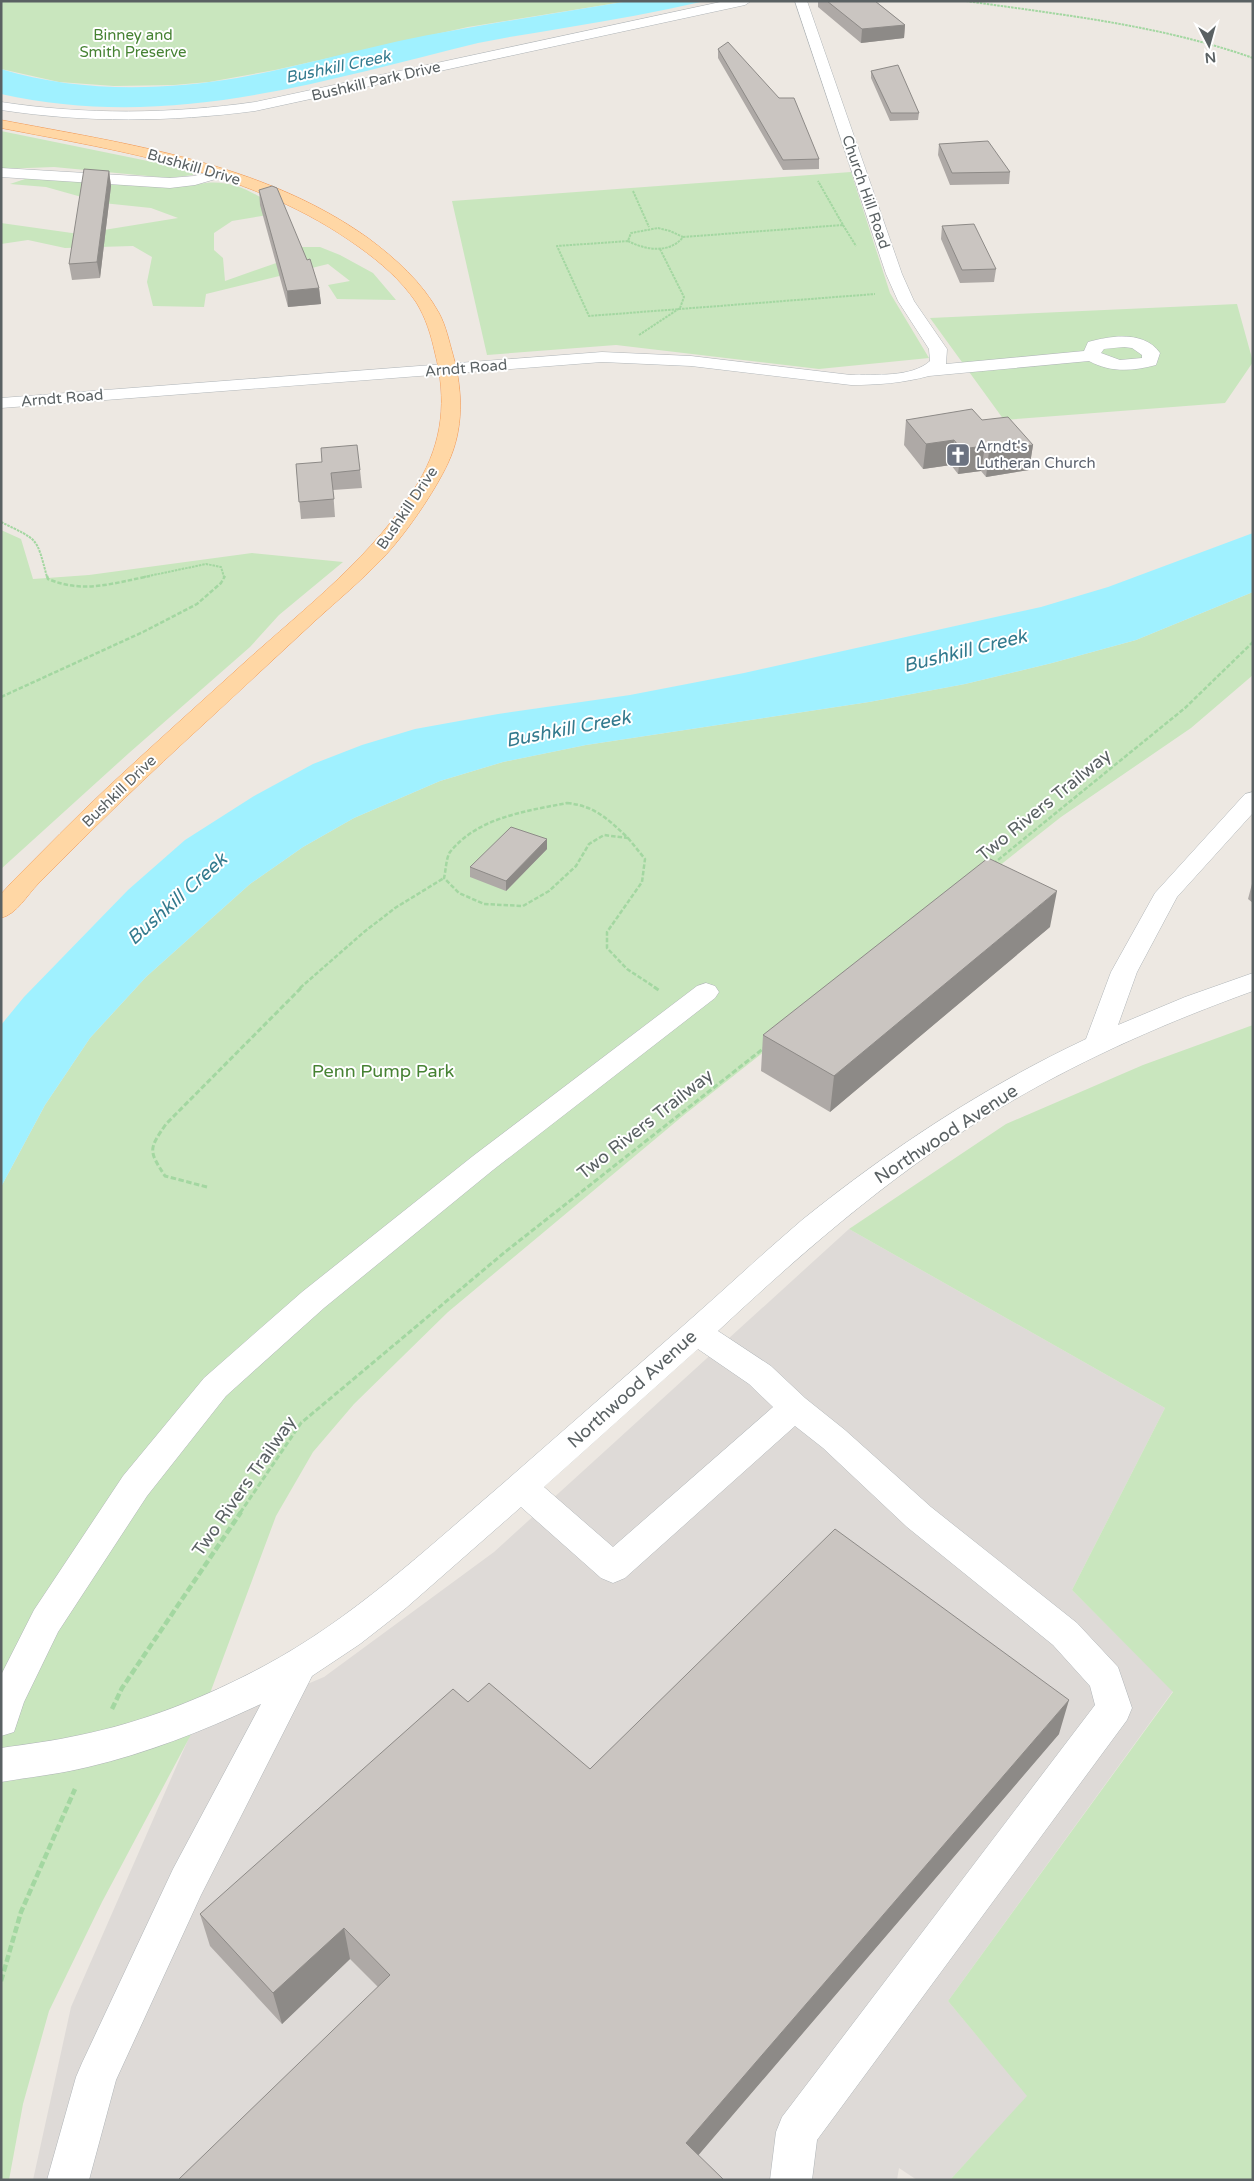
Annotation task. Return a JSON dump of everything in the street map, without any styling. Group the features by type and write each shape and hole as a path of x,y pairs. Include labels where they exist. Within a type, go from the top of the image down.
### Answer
{"main road":[{"name":"Bushkill Drive","path":"1,124 140,152 221,173 260,187 344,227 390,263 407,279 430,311 449,370 452,387 451,419 440,459 404,518 377,553 116,792 21,887 1,910"}],"street":[{"name":"Bushkill Park Drive","path":"1,106 61,114 132,117 242,109 745,1"},
{"name":"Church Hill Road","path":"801,1 894,274 906,301 938,349 939,362 929,371"},
{"path":"1,172 170,183 195,180 221,173"},
{"name":"Arndt Road","path":"1,403 602,357 712,363 851,379 890,378 929,371 1092,356"},
{"path":"1096,1045 1124,972 1167,893 1253,799"},
{"name":"Northwood Avenue","path":"1,1765 90,1750 147,1732 203,1712 252,1690 300,1664 358,1626 415,1579 697,1332 793,1244 850,1197 911,1153 998,1097 1096,1045 1193,1003 1253,982"},
{"path":"1,1720 7,1700 46,1621 135,1486 215,1387 313,1300 483,1163 698,998"},
{"path":"697,1332 760,1375 794,1407 834,1439 919,1517 1065,1634 1104,1678 1114,1708 797,2132 791,2180"},
{"path":"521,1487 613,1568 794,1407"},
{"path":"68,2180 96,2077 187,1882 300,1664"}],"path":[{"path":"966,1 1140,29 1197,41 1253,58"},
{"path":"818,181 858,250"},
{"path":"633,191 649,227"},
{"path":"628,241 632,233 649,227 670,230 684,236 844,225"},
{"path":"684,236 677,245 660,249 638,247 628,241 557,246 589,316 882,293"},
{"path":"626,357 639,336 680,308 684,297 660,249"},
{"path":"1,522 33,538 38,544 48,579 64,586 90,588 206,564 221,567 226,575 221,583 197,604 143,632 1,696"},
{"name":"Two Rivers Trailway","path":"988,867 1184,708 1253,642"},
{"path":"207,1187 165,1176 152,1157 153,1143 166,1124 284,1005 341,951 396,907 444,878 448,853 471,834 514,813 567,803 584,805 607,818 628,838 645,859 642,882 608,932 607,948 627,969 658,990 698,998"},
{"path":"444,878 459,893 484,904 523,906 549,891 576,866 589,844 604,835 628,838"},
{"name":"Two Rivers Trailway","path":"122,1688 301,1423 505,1252 767,1045"},
{"path":"1,1980 21,1912 66,1808"}],"shaded area":[{"path":"849,1229 1165,1408 1072,1590 1173,1691 948,2001 1028,2096 950,2180 917,2180 899,2168 897,2180 33,2180 71,2007 191,1733 324,1677 494,1552"}],"green space":[{"name":"Binney and Smith Preserve","path":"1,1 629,1 468,27 275,70 209,82 174,85 114,86 59,82 1,69"},
{"path":"1,131 192,170 193,175 169,178 54,167 1,169"},
{"path":"851,172 890,293 929,358 819,369 616,345 487,355 452,201"},
{"path":"31,177 197,184 211,182 234,185 254,193 286,212 232,221 214,233 214,250 223,258 225,281 282,261 294,247 320,247 340,255 373,273 396,300 337,299 328,285 350,281 328,264 206,294 204,307 153,306 147,282 152,257 133,246 65,248 28,240 1,244 1,223 79,234 178,218 151,208 103,203 46,187 10,184"},
{"path":"1237,304 1253,362 1225,403 1004,420 930,318"},
{"path":"1,530 21,539 33,579 89,575 252,553 343,562 279,615 250,647 1,869"},
{"name":"Penn Pump Park","path":"1253,592 1253,675 1191,728 1061,817 684,1115 448,1312 354,1404 313,1452 276,1516 203,1712 102,1902 49,2011 23,2104 9,2180 1,2180 1,1187 45,1105 90,1038 146,977 250,884 303,847 354,818 440,781 503,762 586,745 869,702 965,684 1136,640"},
{"path":"1253,1025 1253,2180 950,2180 1027,2096 948,2001 1173,1692 1072,1590 1165,1408 849,1229 1006,1124 1143,1065"}],"water":[{"name":"Bushkill Creek","path":"629,1 705,1 634,16 478,43 359,73 242,97 183,104 123,107 63,104 1,94 1,69 29,77 58,82 118,87 148,87 208,82 278,70 428,35"},
{"name":"Bushkill Creek","path":"1253,533 1253,592 1136,640 965,684 869,702 586,745 503,762 440,781 354,818 303,847 250,884 146,977 90,1038 45,1105 1,1187 1,1025 24,997 128,890 185,840 254,796 313,764 362,745 415,729 498,714 630,695 744,673 1041,607 1108,587"}],"building":[{"path":"827,1 875,1 905,25 862,29"},
{"path":"728,42 779,98 794,98 819,159 783,160 718,49"},
{"path":"898,65 919,113 891,113 871,71"},
{"path":"988,141 1010,172 952,173 939,144"},
{"path":"84,169 109,171 97,262 69,264"},
{"path":"272,186 277,188 307,260 310,259 319,288 287,291 259,190"},
{"path":"974,224 996,269 962,270 942,226"},
{"path":"972,409 982,420 1008,417 1033,445 989,451 985,446 961,449 954,440 926,444 906,420"},
{"path":"357,445 360,470 331,473 334,499 299,502 296,464 322,462 321,448"},
{"path":"511,827 547,839 506,881 470,867"},
{"path":"988,858 1057,891 834,1076 763,1035"},
{"path":"835,1529 1069,1700 686,2143 724,2180 178,2180 390,1975 344,1928 273,1993 200,1914 453,1689 468,1702 489,1683 590,1769"}],"place":[{"name":"Arndt's Lutheran Church","path":"958,455"}]}
